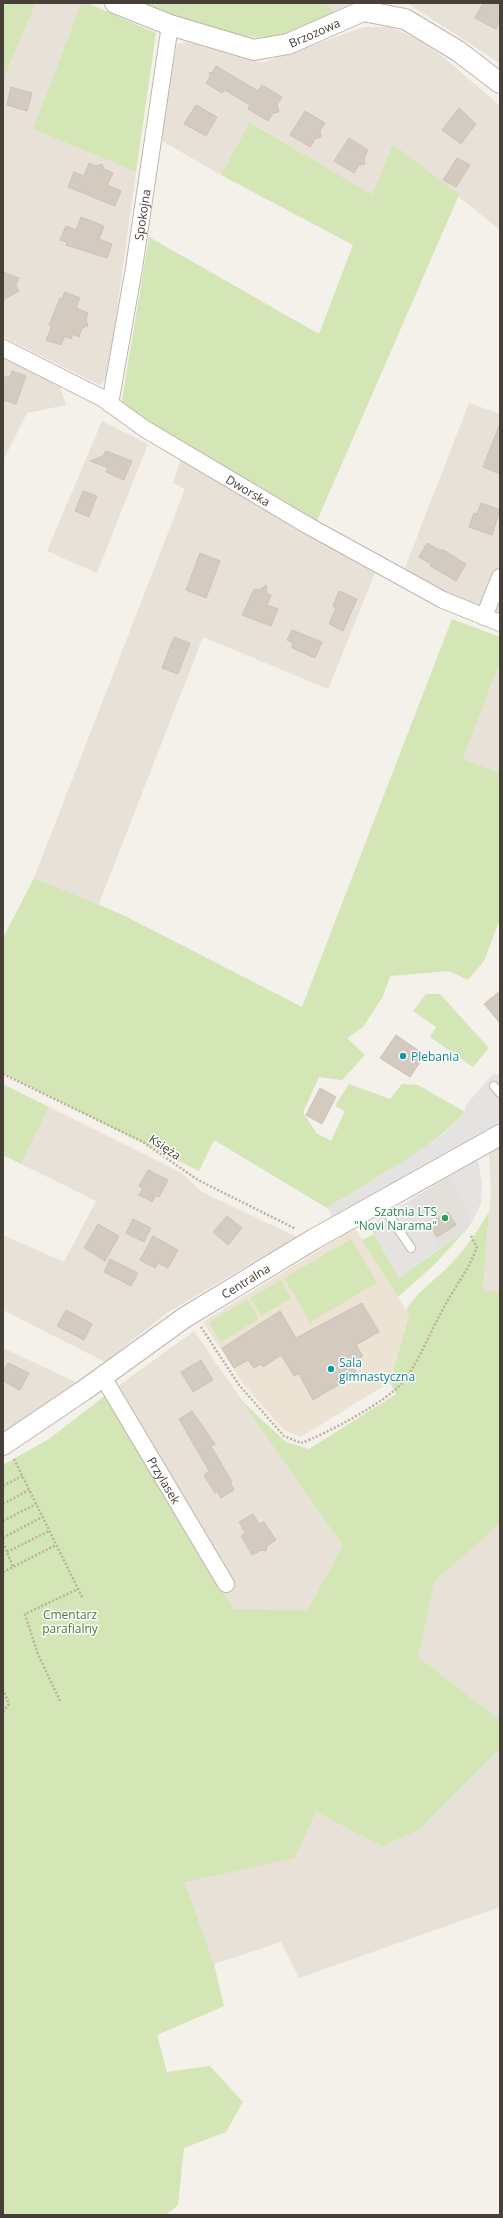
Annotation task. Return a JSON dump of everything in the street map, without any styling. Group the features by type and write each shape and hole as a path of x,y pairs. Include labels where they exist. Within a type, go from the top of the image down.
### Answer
{"street":[{"name":"Brzozowa","path":"115,3 170,25 254,50 288,44 363,11 405,19 458,51 500,83"},
{"name":"Spokojna","path":"110,404 134,268 170,25"},
{"name":"Dworska","path":"3,348 102,398 145,429 307,525 442,600 500,623"},
{"path":"484,617 500,577"},
{"name":"Centralna","path":"8,1452 103,1377 192,1314 314,1239 500,1135"},
{"name":"Przylasek","path":"103,1377 226,1584"}],"lane":[{"path":"380,1202 411,1248"}],"path":[{"name":"Księża","path":"3,1074 143,1142 198,1180 314,1239"},
{"path":"192,1314 239,1385 284,1436 301,1444 322,1436 393,1392 403,1382 442,1310 472,1262 477,1247 470,1234"},
{"path":"8,1452 22,1476 82,1597"},
{"path":"3,1486 22,1476"},
{"path":"3,1504 29,1490"},
{"path":"3,1521 36,1504"},
{"path":"3,1538 42,1517"},
{"path":"7,1552 49,1530"},
{"path":"3,1542 13,1567"},
{"path":"3,1572 56,1545"},
{"path":"60,1700 37,1652 25,1614 78,1589"},
{"path":"3,1689 9,1704 3,1712"}],"shaded area":[{"path":"36,3 81,3 33,129 136,172 108,375 100,385 3,337 3,80"},
{"path":"326,3 355,3 334,13"},
{"path":"407,3 500,3 500,64 486,54"},
{"path":"364,27 392,27 421,41 442,56 500,106 500,230 393,144 372,196 251,122 221,175 159,139 177,44 189,42 262,63"},
{"path":"3,357 60,387 66,405 27,413 3,461"},
{"path":"469,403 500,414 500,617 403,573"},
{"path":"102,421 148,444 97,573 47,551"},
{"path":"182,456 256,503 375,573 328,689 203,637 98,906 34,878 185,489 173,483"},
{"path":"500,662 500,773 463,759"},
{"path":"493,1074 500,1075 500,1123 335,1220 327,1208 416,1153 448,1130 465,1112 466,1105"},
{"path":"49,1107 180,1172 202,1192 297,1237 168,1312 105,1362 3,1310 3,1235 64,1262 96,1201 21,1164"},
{"path":"500,1148 500,1291 483,1291 491,1192 489,1153"},
{"path":"478,1160 482,1184 481,1203 472,1222 451,1175"},
{"path":"451,1175 472,1222 466,1230 440,1248 410,1200"},
{"path":"410,1200 440,1248 399,1278 369,1225"},
{"path":"355,1228 409,1315 390,1382 301,1437 284,1430 244,1385 203,1322"},
{"path":"194,1331 343,1546 307,1610 234,1609 106,1395"},
{"path":"3,1348 78,1383 3,1434"},
{"path":"500,1524 500,1720 418,1657 435,1581"},
{"path":"500,1749 500,1907 299,1978 281,1942 214,1964 185,1881 295,1858 316,1812 382,1846 419,1830"}],"green space":[{"path":"3,3 36,3 3,80"},
{"path":"81,3 87,3 156,33 136,172 33,129"},
{"path":"136,3 326,3 334,13 284,39 252,37 197,26"},
{"path":"250,122 372,195 393,144 459,195 316,523 121,406 149,237 319,334 353,245 221,175"},
{"path":"452,619 500,637 500,662 463,759 500,773 500,919 484,961 468,980 449,971 390,976 383,996 363,1027 347,1038 365,1055 342,1080 319,1077 303,1112 316,1133 331,1141 345,1111 335,1106 349,1084 390,1099 402,1084 418,1085 465,1112 450,1127 417,1153 327,1208 214,1140 199,1171 3,1073 3,938 34,878 123,915 302,1007"},
{"path":"426,994 440,994 489,1048 473,1067 430,1037 436,1027 413,1011"},
{"path":"3,1084 49,1107 21,1164 3,1155"},
{"name":"Cmentarz parafialny","path":"489,1212 483,1291 500,1291 500,1524 435,1581 418,1657 500,1720 500,1749 419,1830 382,1846 316,1812 295,1858 185,1882 214,1964 224,2006 157,2035 167,2072 210,2066 243,2102 226,2132 184,2148 178,2205 166,2215 3,2215 3,1465 49,1439 106,1395 234,1609 307,1610 343,1546 241,1400 286,1442 309,1449 396,1394 390,1382 409,1315 406,1310 420,1292 449,1266 475,1233"},
{"path":"466,1230 435,1264 398,1297 362,1240 374,1234 399,1278"},
{"path":"351,1239 377,1283 310,1322 284,1278"},
{"path":"281,1280 291,1298 261,1316 250,1298"},
{"path":"247,1299 259,1319 221,1342 209,1323"}],"building":[{"path":"483,3 500,3 500,21 496,29 475,18"},
{"path":"216,66 258,91 262,85 282,97 277,105 279,112 273,113 268,121 248,109 250,105 225,90 222,93 206,83 210,77 209,73 213,72"},
{"path":"11,87 32,93 27,111 7,105"},
{"path":"196,105 217,117 206,136 184,124"},
{"path":"459,108 476,124 461,144 442,130"},
{"path":"305,111 325,123 320,131 321,137 315,139 310,147 290,135"},
{"path":"349,138 368,150 364,158 365,164 359,165 354,173 334,161"},
{"path":"457,158 470,165 456,187 443,180"},
{"path":"89,163 96,166 102,164 104,169 113,173 107,185 121,191 115,206 68,187 74,172 84,176"},
{"path":"81,217 104,226 99,239 112,244 107,258 66,245 67,242 60,240 66,226 76,230"},
{"path":"3,272 19,278 16,285 19,291 3,300"},
{"path":"65,292 80,298 76,308 88,313 86,320 88,326 82,328 79,337 73,334 71,339 65,336 61,345 46,340 52,326 49,325 60,298 62,299"},
{"path":"12,371 26,376 16,404 3,400 3,376 9,378"},
{"path":"500,426 500,474 483,467"},
{"path":"106,451 132,461 124,480 106,472 108,468 90,461 103,456"},
{"path":"83,491 97,496 89,517 75,511"},
{"path":"481,503 500,510 492,535 469,527 474,513 477,514"},
{"path":"427,543 439,550 444,550 466,564 456,581 430,566 431,564 419,557"},
{"path":"200,553 220,561 206,598 186,590"},
{"path":"266,585 267,593 271,595 267,605 278,609 271,626 242,615 254,589 259,590"},
{"path":"339,591 357,599 343,631 329,624 336,608 333,606"},
{"path":"292,630 322,642 315,658 292,648 293,643 287,640"},
{"path":"174,637 190,643 178,674 162,668"},
{"path":"500,991 500,1023 484,1004"},
{"name":"Plebania","path":"396,1035 425,1055 410,1077 380,1058"},
{"path":"320,1088 336,1097 322,1124 306,1115"},
{"path":"148,1170 168,1180 159,1197 156,1195 152,1202 139,1195 143,1188 139,1186"},
{"name":"Szatnia LTS \"Novi Narama\"","path":"448,1212 456,1225 437,1237 429,1224"},
{"path":"227,1216 242,1228 228,1245 213,1232"},
{"path":"133,1219 151,1228 144,1242 126,1233"},
{"path":"98,1224 119,1236 105,1261 84,1248"},
{"path":"153,1236 178,1250 168,1268 158,1263 155,1268 140,1260"},
{"path":"110,1259 138,1273 131,1286 104,1272"},
{"path":"362,1303 379,1332 356,1345 363,1356 351,1363 357,1374 313,1400 299,1374 294,1376 281,1355 263,1367 261,1364 254,1368 248,1360 234,1368 222,1348 280,1311 296,1338"},
{"path":"66,1310 92,1324 84,1340 57,1326"},
{"path":"201,1360 213,1380 193,1392 181,1372"},
{"path":"8,1363 29,1373 20,1390 3,1381 3,1372"},
{"path":"192,1411 215,1444 211,1446 232,1482 230,1483 234,1490 221,1498 217,1491 215,1493 204,1475 209,1471 179,1419"},
{"path":"253,1514 259,1524 264,1522 276,1540 267,1546 266,1551 261,1550 252,1555 241,1536 245,1533 239,1522"}],"place":[{"name":"Plebania","path":"403,1056"},
{"name":"Szatnia LTS \"Novi Narama\"","path":"445,1218"},
{"name":"Sala gimnastyczna","path":"331,1369"}]}
